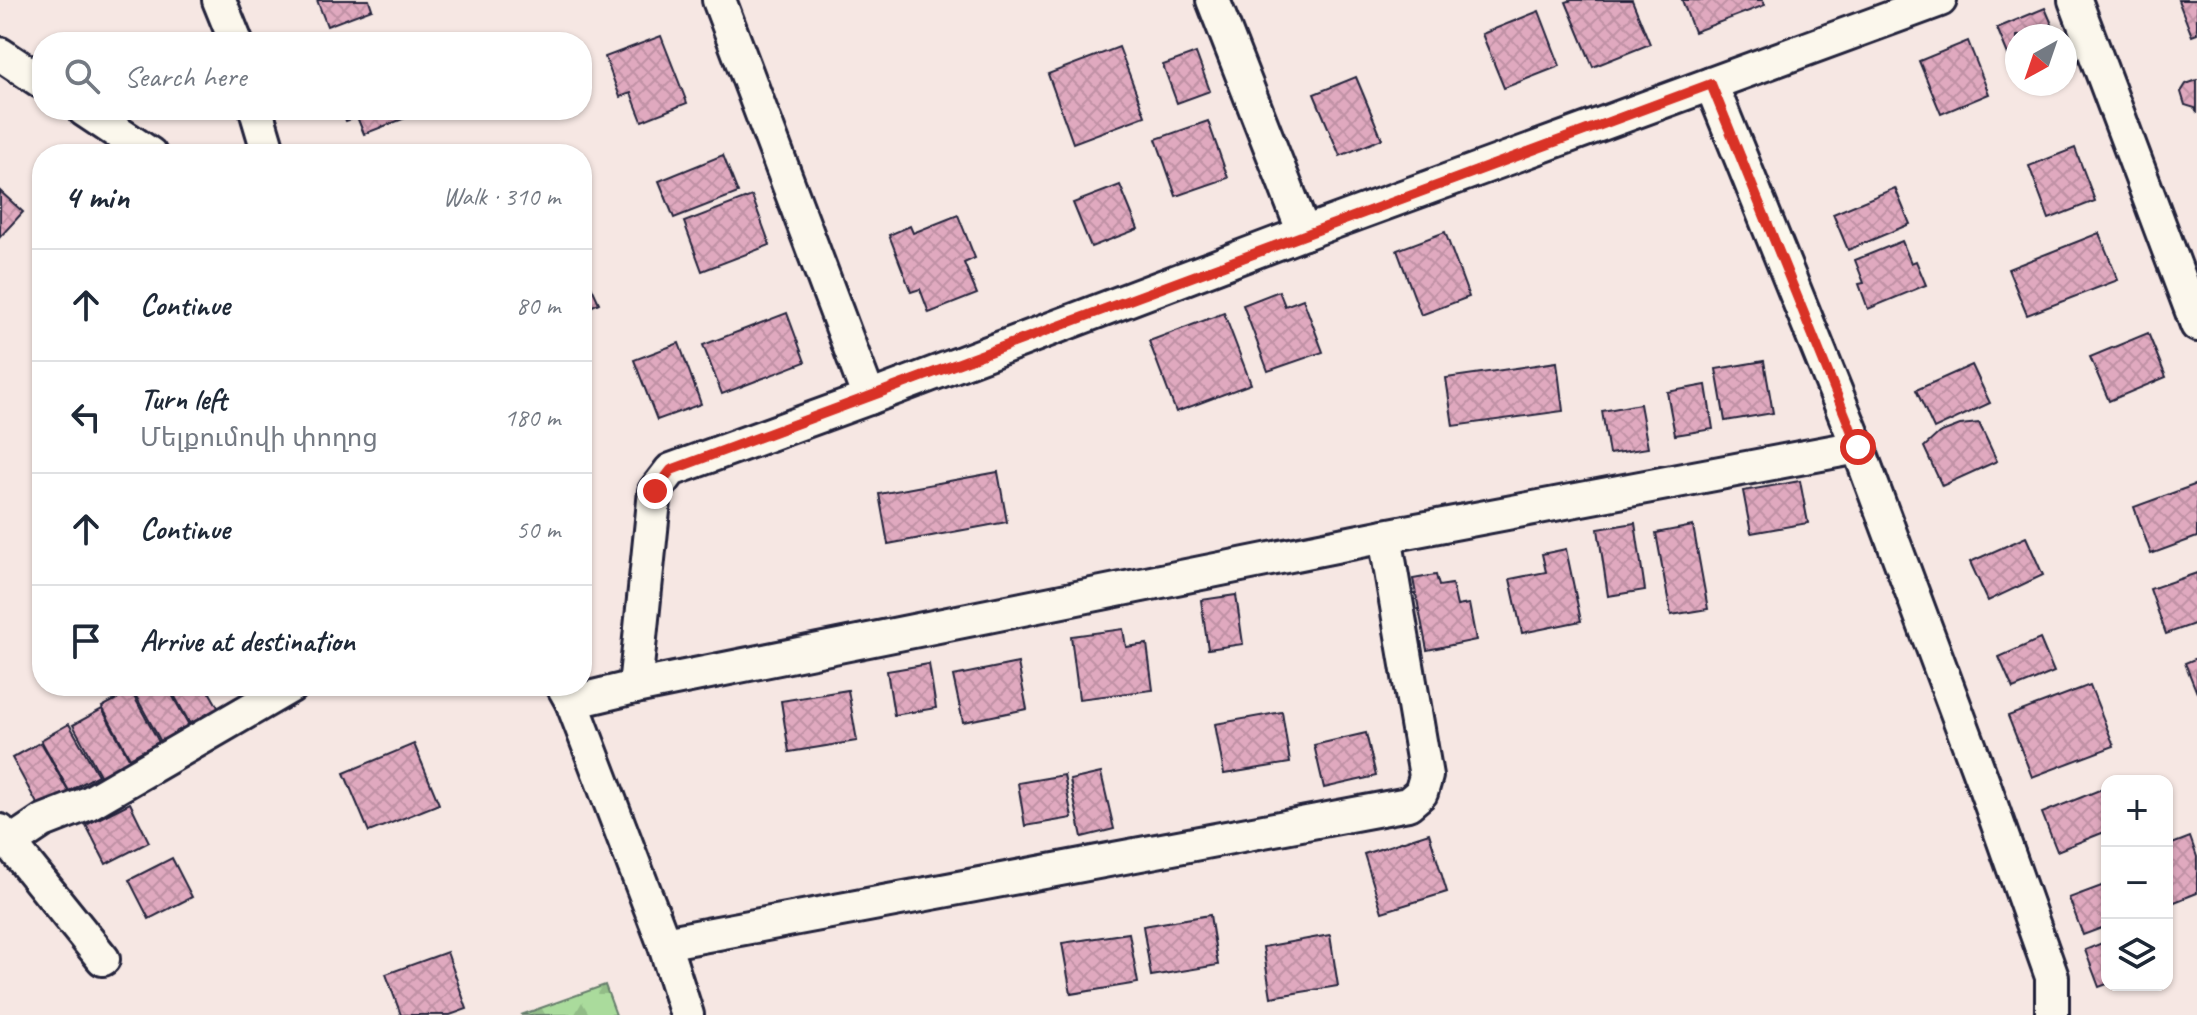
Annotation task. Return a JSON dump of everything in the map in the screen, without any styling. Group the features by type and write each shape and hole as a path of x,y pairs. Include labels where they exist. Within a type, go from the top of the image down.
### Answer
{"street":[{"path":"219,0 232,32"},
{"path":"719,0 869,398"},
{"path":"1213,0 1304,233"},
{"path":"635,687 655,491 671,470 1940,0"},
{"path":"2075,0 2197,325"},
{"path":"0,54 32,75"},
{"path":"1711,84 1858,447 1984,785 2052,977 2052,1015"},
{"path":"99,120 135,144"},
{"path":"259,120 266,144"},
{"path":"592,691 635,687 1385,536 1858,447"},
{"path":"664,943 1408,804 1421,793 1426,776 1385,536"},
{"path":"103,959 5,837 89,803 274,696"},
{"path":"568,696 664,943 687,1015"}],"green space":[{"path":"605,985 616,1015 521,1015"}],"building":[{"path":"317,0 369,0 372,9 327,26"},
{"path":"1632,0 1650,44 1593,67 1566,2"},
{"path":"1682,0 1763,0 1765,5 1694,32"},
{"path":"2178,0 2197,0 2197,34 2192,36"},
{"path":"2045,8 2052,24 2007,24"},
{"path":"1539,11 1560,66 1504,88 1482,34"},
{"path":"2005,25 2005,47 1997,28"},
{"path":"661,36 687,103 642,121 631,93 620,97 605,57"},
{"path":"1968,41 1989,94 1941,114 1919,61"},
{"path":"1119,47 1145,116 1073,143 1048,74"},
{"path":"1196,53 1210,91 1177,103 1163,65"},
{"path":"1356,77 1382,139 1340,156 1314,94"},
{"path":"2197,80 2197,113 2195,108 2185,105 2181,92 2186,84"},
{"path":"358,120 400,120 364,134"},
{"path":"1208,121 1228,178 1176,196 1156,139"},
{"path":"2075,148 2095,201 2049,219 2029,166"},
{"path":"723,155 738,193 674,218 659,181"},
{"path":"1120,185 1138,229 1091,247 1073,203"},
{"path":"1895,188 1910,224 1848,250 1833,214"},
{"path":"0,191 23,212 0,237"},
{"path":"752,196 770,245 702,271 684,222"},
{"path":"958,215 975,258 964,263 977,294 929,313 920,289 911,292 889,235 910,226 913,233"},
{"path":"1445,232 1469,297 1421,315 1397,250"},
{"path":"2099,233 2118,280 2027,315 2008,269"},
{"path":"1902,241 1911,263 1916,261 1926,285 1868,309 1859,284 1864,283 1855,260"},
{"path":"592,288 599,303 592,306"},
{"path":"1279,291 1285,306 1303,299 1323,352 1268,371 1243,305"},
{"path":"787,313 805,362 722,394 703,345"},
{"path":"1224,313 1251,384 1176,412 1149,341"},
{"path":"2148,333 2166,377 2109,401 2090,357"},
{"path":"679,343 701,404 657,420 634,360"},
{"path":"1764,361 1773,413 1725,421 1716,369"},
{"path":"1557,362 1563,411 1453,426 1446,378"},
{"path":"1972,365 1990,403 1934,429 1916,390"},
{"path":"1706,385 1713,429 1675,435 1667,392"},
{"path":"1640,404 1648,448 1609,454 1602,411"},
{"path":"1979,423 1997,461 1942,486 1924,447 1939,433 1960,425"},
{"path":"998,472 1007,522 888,544 879,494"},
{"path":"1800,481 1808,523 1751,533 1743,491"},
{"path":"2197,484 2197,537 2151,554 2134,507"},
{"path":"1635,523 1645,590 1608,596 1598,529"},
{"path":"1693,526 1708,609 1671,615 1656,533"},
{"path":"2026,537 2043,575 1988,601 1970,562"},
{"path":"1566,549 1581,621 1522,633 1510,579 1546,572 1542,554"},
{"path":"2197,573 2197,623 2166,634 2150,589"},
{"path":"1436,575 1439,586 1452,584 1457,606 1469,604 1476,640 1427,650 1413,579"},
{"path":"1236,595 1243,644 1208,649 1201,600"},
{"path":"1123,629 1126,647 1147,644 1153,690 1079,699 1071,636"},
{"path":"2040,639 2054,672 2013,689 1999,657"},
{"path":"2197,658 2197,693 2185,663"},
{"path":"1018,663 1027,709 963,722 953,676"},
{"path":"929,664 936,708 894,715 887,671"},
{"path":"2090,685 2114,746 2032,777 2008,716"},
{"path":"848,690 857,741 789,752 781,701"},
{"path":"122,696 134,696 159,742 130,758 102,707"},
{"path":"136,696 173,696 190,727 161,742"},
{"path":"175,696 212,696 219,709 190,724"},
{"path":"102,709 130,760 101,777 73,725"},
{"path":"1282,712 1290,763 1224,774 1215,724"},
{"path":"69,724 98,775 69,791 41,740"},
{"path":"1366,733 1376,776 1324,788 1314,745"},
{"path":"41,742 69,793 40,809 12,758"},
{"path":"414,744 439,804 369,832 344,773"},
{"path":"1101,773 1114,829 1082,837 1070,780"},
{"path":"1064,775 1072,818 1025,826 1018,783"},
{"path":"2101,789 2101,833 2057,851 2042,813"},
{"path":"130,803 149,842 106,864 86,825"},
{"path":"1429,833 1447,892 1382,912 1364,854"},
{"path":"2190,837 2197,857 2197,893 2173,903 2173,847 2173,844"},
{"path":"172,858 192,897 149,919 129,880"},
{"path":"2101,886 2101,928 2083,935 2069,898"},
{"path":"1210,915 1218,965 1151,976 1143,926"},
{"path":"1129,933 1138,983 1071,994 1062,943"},
{"path":"1330,935 1338,986 1271,997 1263,947"},
{"path":"2101,943 2101,986 2099,987 2085,950"},
{"path":"447,952 467,1009 450,1015 401,1015 386,974"}],"route":[{"path":"655,491 671,470 1711,84 1858,447"}]}
